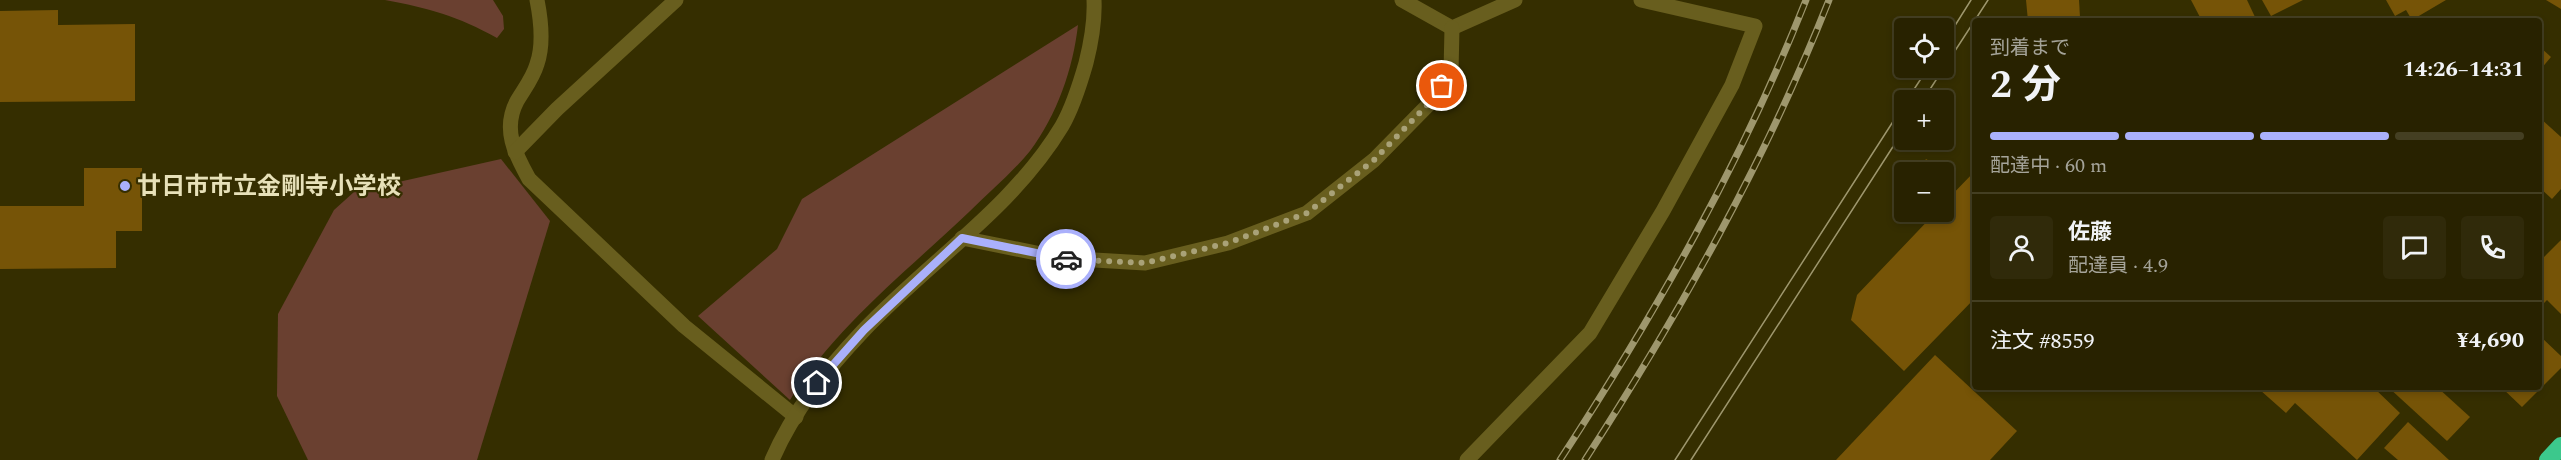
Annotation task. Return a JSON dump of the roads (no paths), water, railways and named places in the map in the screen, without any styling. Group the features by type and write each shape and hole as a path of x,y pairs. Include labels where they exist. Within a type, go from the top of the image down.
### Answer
{"highway":[{"path":"2548,460 2561,446"}],"street":[{"path":"537,0 541,47 537,64 510,119 510,136 515,152 535,186 684,326 796,417"},
{"path":"515,152 557,109 675,0"},
{"path":"772,460 779,444 817,383 864,330 1013,189 1040,159 1063,124 1080,87 1090,47 1094,0"},
{"path":"1402,0 1452,28"},
{"path":"1452,28 1515,0"},
{"path":"1467,460 1590,333 1663,211 1732,85 1755,26 1641,0"},
{"path":"962,238 1061,258 1145,263 1228,243 1307,213 1374,160 1432,100 1450,72 1452,28"}],"tram line":[{"path":"1954,27 1971,0"},
{"path":"1976,18 1988,0"},
{"path":"1930,90 1972,25"},
{"path":"1914,90 1921,78"},
{"path":"1675,460 1894,120"},
{"path":"1691,460 1894,145"}],"railway":[{"path":"1560,460 1630,349 1695,236 1754,120 1806,0"},
{"path":"1585,460 1654,349 1718,236 1777,120 1829,0"}],"place":[{"name":"廿日市市立金剛寺小学校","path":"125,186"}]}
